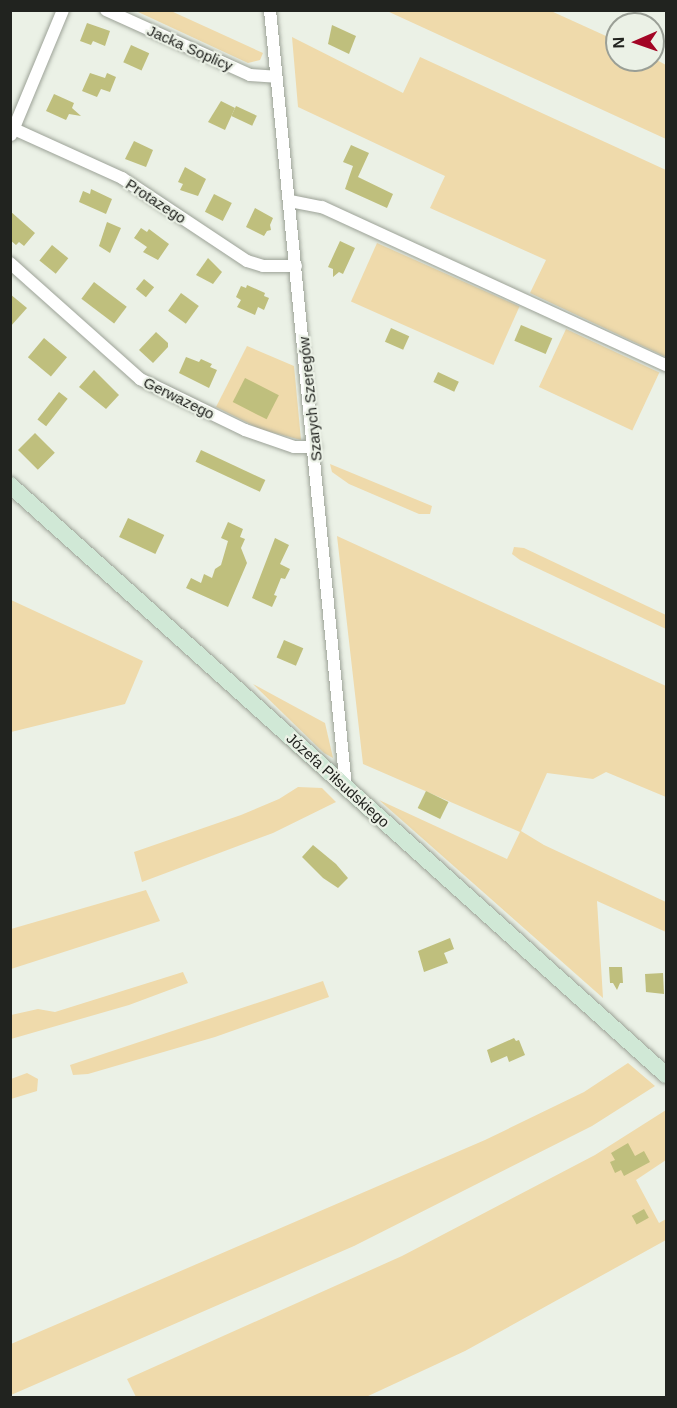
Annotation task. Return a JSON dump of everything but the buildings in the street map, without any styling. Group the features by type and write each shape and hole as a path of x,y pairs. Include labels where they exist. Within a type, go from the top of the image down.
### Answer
{"street":[{"path":"12,132 63,10"},
{"name":"Jacka Soplicy","path":"106,10 250,75 276,77"},
{"name":"Szarych Szeregów","path":"270,10 315,447 346,788"},
{"name":"Protazego","path":"12,132 122,178 246,261 263,266 296,266"},
{"path":"290,201 322,207 666,365"},
{"name":"Gerwazego","path":"10,263 140,379 254,433 294,447 315,447"},
{"name":"Józefa Piłsudskiego","path":"10,485 666,1075"}],"shaded area":[{"path":"136,11 171,11 263,53 260,60 248,63"},
{"path":"387,11 551,11 605,36 605,72 665,72 666,65 666,139"},
{"path":"292,37 403,93 420,57 666,170 666,357 530,293 546,260 430,208 445,176 298,107"},
{"path":"377,243 520,306 493,365 351,301"},
{"path":"566,329 659,373 632,431 539,387"},
{"path":"247,346 294,366 301,440 260,429 216,407"},
{"path":"330,464 432,506 430,514 419,514 349,484 332,472"},
{"path":"337,536 666,686 666,797 606,772 593,779 547,773 521,831 544,845 666,902 666,932 597,901 603,998 379,800 507,859 520,832 363,764"},
{"path":"514,547 524,548 666,615 666,629 520,560 512,554"},
{"path":"11,600 143,661 125,704 11,732"},
{"path":"253,684 325,723 333,758 324,753"},
{"path":"298,787 322,788 336,802 273,833 142,882 134,852 241,815 279,799"},
{"path":"146,890 160,921 11,969 11,929"},
{"path":"183,972 188,983 129,1005 11,1039 11,1015 38,1009 55,1012"},
{"path":"323,981 329,997 215,1037 88,1074 73,1075 70,1065"},
{"path":"628,1063 655,1086 592,1126 354,1246 11,1395 11,1344 485,1140 584,1092"},
{"path":"27,1073 38,1079 37,1091 11,1099 11,1079"},
{"path":"666,1110 666,1160 636,1180 659,1223 666,1219 666,1240 465,1351 366,1397 136,1397 127,1379 402,1256 595,1155"}]}
